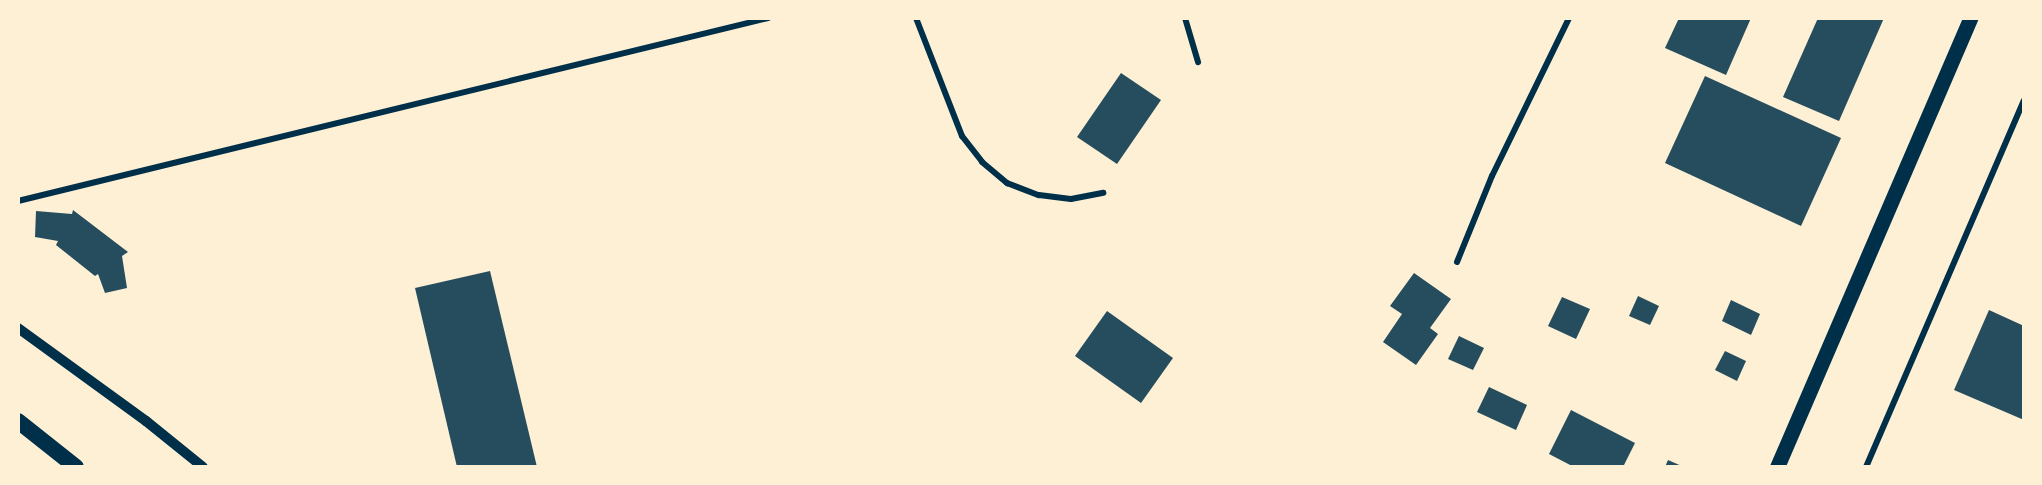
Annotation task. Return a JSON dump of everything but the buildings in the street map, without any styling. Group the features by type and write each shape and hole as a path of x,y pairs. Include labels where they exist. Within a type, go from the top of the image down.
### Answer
{"highway":[{"path":"18,421 76,467"}],"main road":[{"path":"1777,467 1970,18"}],"street":[{"path":"18,201 768,18"},
{"path":"916,18 962,136 982,162 1007,183 1039,195 1071,199 1103,193"},
{"path":"1185,18 1198,62"},
{"path":"1457,262 1484,194 1569,18"},
{"path":"1866,467 2024,101"},
{"path":"18,328 146,421 202,467"}]}
